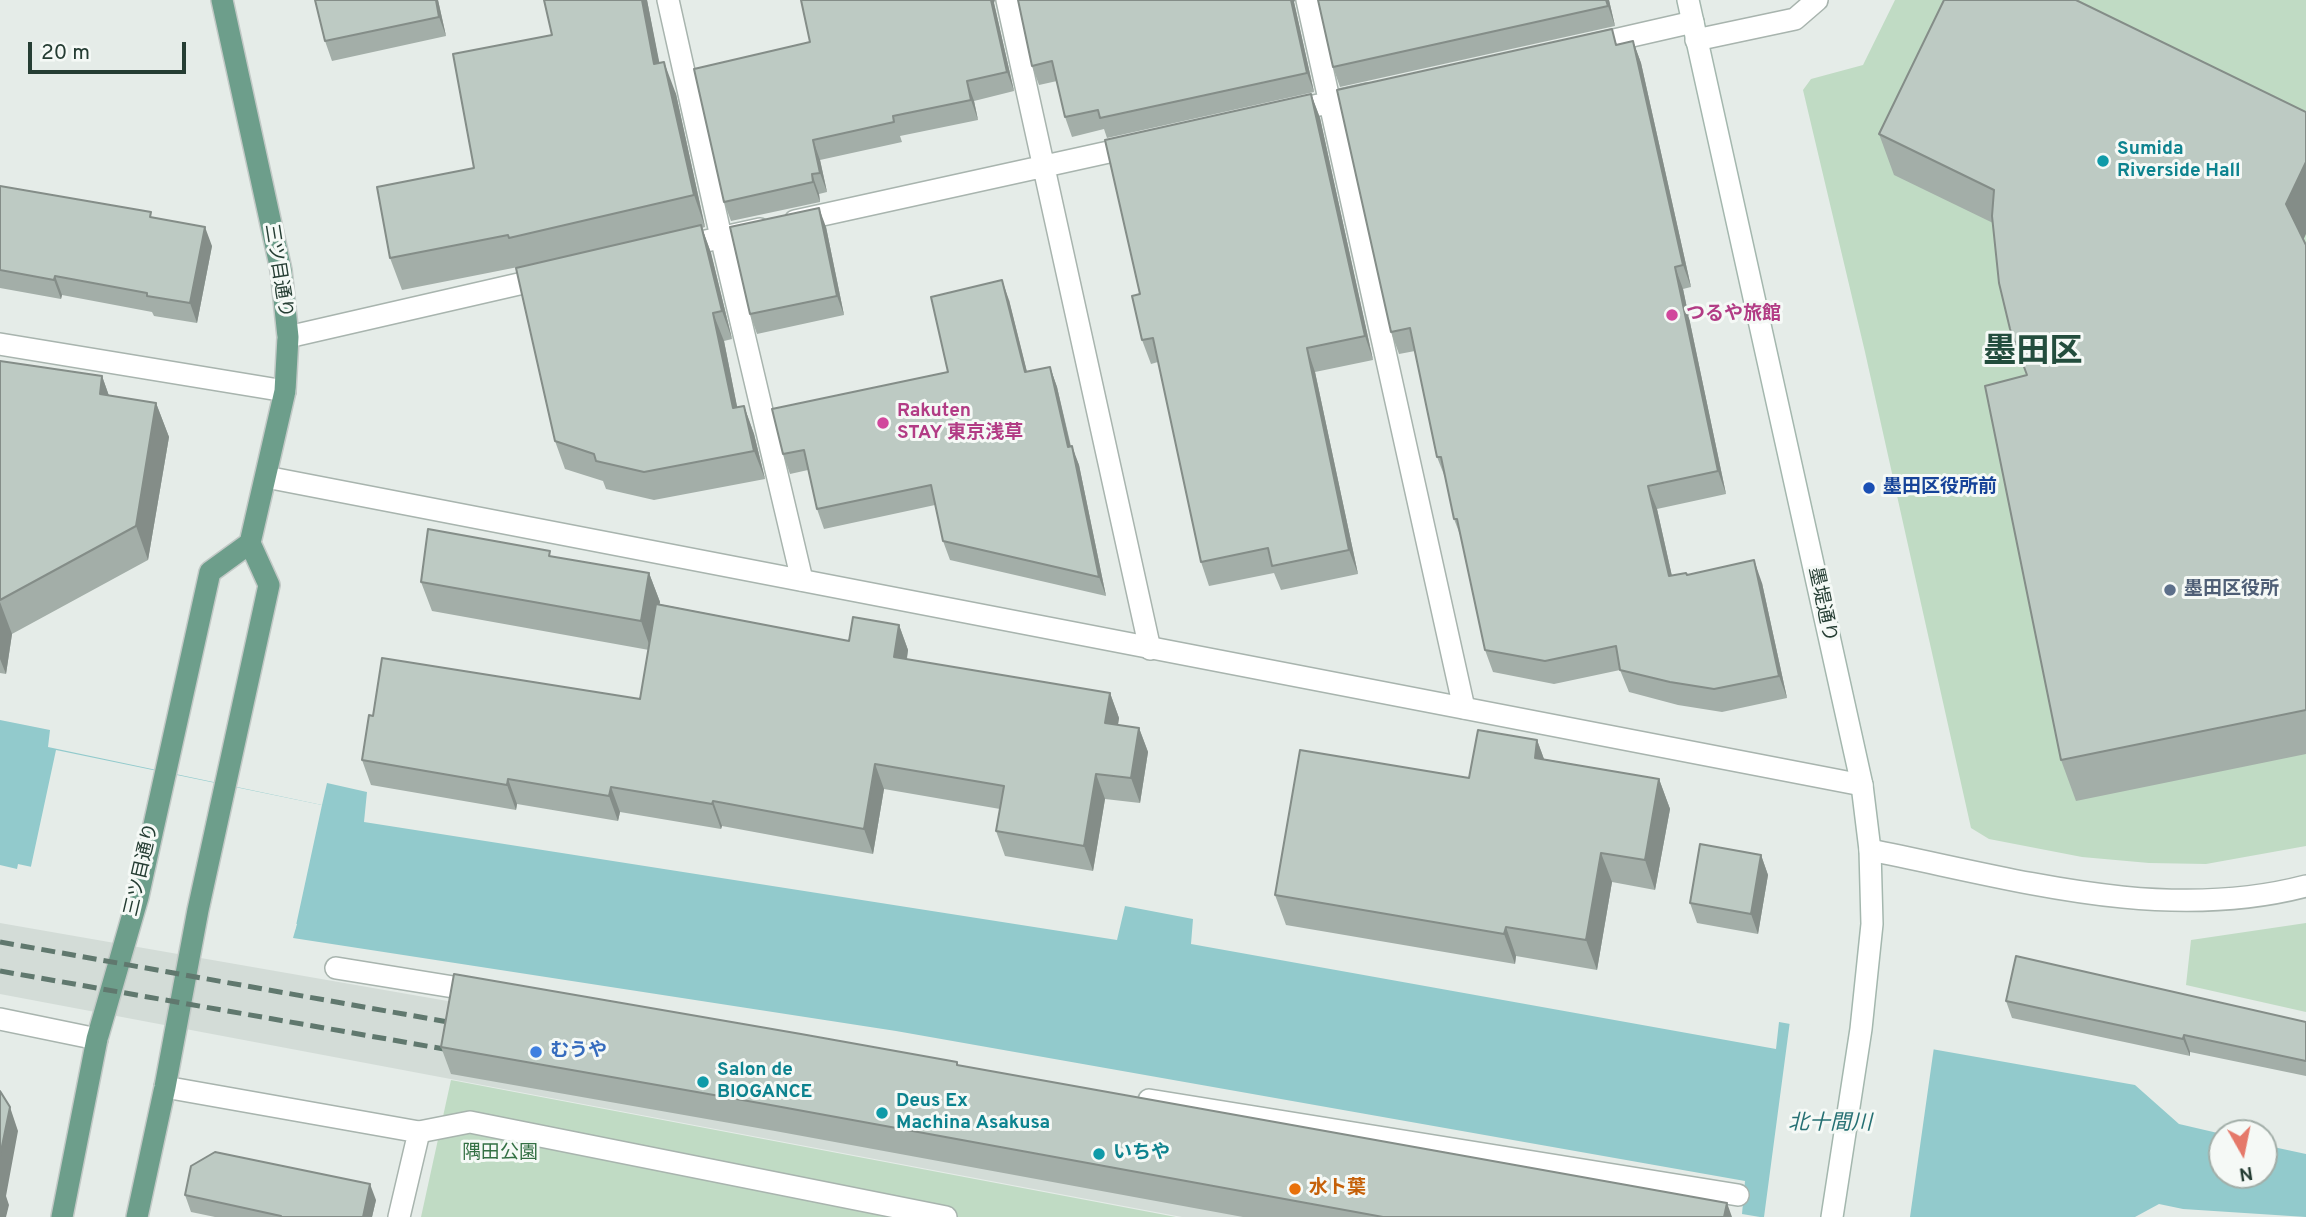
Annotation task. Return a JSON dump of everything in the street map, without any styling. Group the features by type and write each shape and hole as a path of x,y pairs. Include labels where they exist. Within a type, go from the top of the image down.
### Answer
{"main road":[{"name":"三ツ目通り","path":"62,1217 97,1039 138,898 209,572 250,543 285,391 288,337 281,270 222,0"},
{"path":"137,1217 224,785 269,585 250,543"}],"street":[{"path":"668,0 720,237 802,580"},
{"path":"1006,0 1150,649"},
{"path":"1307,0 1464,708"},
{"name":"墨堤通り","path":"1688,0 1862,785 1870,850 1872,924 1861,1029 1832,1217"},
{"path":"1572,49 1795,19 1817,0"},
{"path":"1262,118 1383,91"},
{"path":"653,253 1153,142"},
{"path":"288,337 559,275"},
{"path":"0,344 285,391"},
{"path":"266,477 1862,785"},
{"path":"1870,850 2087,894 2144,900 2202,900 2276,894 2306,886"},
{"path":"336,968 501,995"},
{"path":"0,1019 97,1039"},
{"path":"165,1087 419,1132 471,1122 946,1217"},
{"path":"1133,1097 1738,1195"},
{"path":"399,1217 419,1132"}],"shaded area":[{"path":"0,923 1673,1217 1182,1217 0,994"}],"green space":[{"path":"1895,0 2306,0 2306,846 2206,864 2149,863 2082,857 1989,839 1971,828 1865,352 1803,90 1811,79 1863,65"},
{"path":"2306,923 2306,1012 2186,985 2191,940"},
{"name":"隅田公園","path":"451,1080 1176,1217 421,1217"}],"water":[{"name":"北十間川","path":"0,720 50,730 48,747 322,805 327,783 367,792 364,822 1117,940 1125,906 1193,919 1191,944 1776,1049 1779,1022 2135,1085 2179,1124 2208,1131 2208,1189 2278,1189 2278,1148 2306,1154 2306,1217 2183,1209 2159,1204 2135,1217 1760,1217 1742,1214 1745,1181 896,1031 293,938 297,924 18,864 17,869 0,865"}],"pier":[{"path":"56,750 322,805 295,930 293,927 30,871"},
{"path":"1790,1021 1934,1047 1910,1217 1764,1217"}],"building":[{"path":"315,0 436,0 439,17 325,41"},
{"path":"544,0 642,0 654,64 664,62 694,195 509,238 508,235 390,258 377,187 474,168 453,54 552,35"},
{"path":"801,0 991,0 1007,72 967,81 971,100 893,116 894,122 813,140 820,173 812,174 813,182 724,202 694,69 810,42"},
{"path":"1018,0 1291,0 1307,73 1100,118 1098,110 1065,117 1052,61 1032,66"},
{"path":"1318,0 1606,0 1608,6 1333,67"},
{"path":"1944,0 2076,0 2306,112 2306,162 2286,204 2306,245 2306,710 2061,760 1985,386 2027,375 2010,329 1999,283 1992,216 1994,190 1879,134"},
{"path":"1612,29 1616,45 1633,41 1683,265 1675,267 1718,471 1648,486 1669,576 1687,575 1754,560 1779,676 1714,689 1620,670 1616,646 1545,661 1485,650 1457,519 1454,519 1441,457 1437,457 1410,328 1391,332 1337,90"},
{"path":"1311,94 1365,336 1307,348 1349,550 1272,566 1268,548 1201,562 1153,338 1142,340 1132,296 1140,294 1105,140"},
{"path":"0,186 151,212 150,217 205,227 190,303 55,276 54,280 0,270"},
{"path":"819,208 837,296 750,314 730,227"},
{"path":"701,225 722,311 713,313 733,408 744,406 754,451 644,472 596,461 594,454 555,441 516,268"},
{"path":"1002,280 1025,372 1050,367 1068,447 1072,446 1099,577 943,541 931,485 817,509 804,450 783,454 772,409 948,372 931,297"},
{"path":"0,361 102,376 100,394 156,403 136,526 0,600"},
{"path":"428,529 550,551 549,556 649,573 641,621 421,582"},
{"path":"656,604 849,641 853,617 899,625 894,657 1110,693 1105,723 1139,728 1131,778 1096,774 1084,846 996,831 1004,786 875,764 864,829 713,801 712,804 611,787 609,796 508,779 507,785 362,760 369,715 373,716 382,658 640,699"},
{"path":"1478,730 1537,740 1535,758 1659,779 1645,860 1601,853 1586,940 1506,927 1504,934 1275,895 1300,750 1469,778"},
{"path":"1700,844 1761,855 1751,914 1690,903"},
{"path":"2016,956 2306,1022 2306,1061 2184,1035 2183,1039 2006,1001"},
{"path":"454,974 957,1062 957,1065 1727,1203 1724,1217 1383,1217 441,1047"},
{"path":"0,1091 10,1107 0,1156"},
{"path":"215,1152 370,1184 363,1217 281,1217 185,1195 191,1166"}],"railway":[{"path":"0,942 465,1025"},
{"path":"0,971 461,1052"}],"place":[{"name":"Sumida Riverside Hall","path":"2103,161"},
{"name":"つるや旅館","path":"1672,315"},
{"name":"Rakuten STAY 東京浅草","path":"883,423"},
{"name":"墨田区役所前","path":"1869,488"},
{"name":"墨田区役所","path":"2170,590"},
{"name":"むうや","path":"536,1052"},
{"name":"Salon de BIOGANCE","path":"703,1082"},
{"name":"Deus Ex Machina Asakusa","path":"882,1113"},
{"name":"いちや","path":"1099,1154"},
{"name":"水ト葉","path":"1295,1189"}],"district":[{"name":"墨田区","path":"2033,354"}]}
